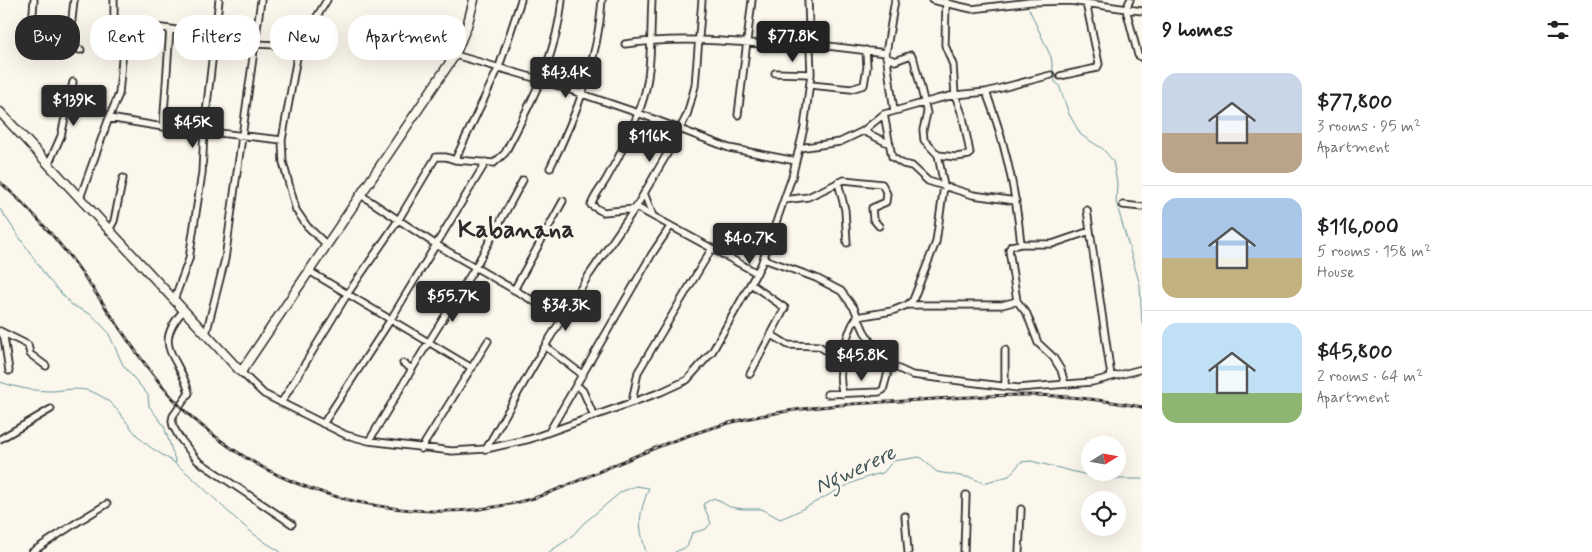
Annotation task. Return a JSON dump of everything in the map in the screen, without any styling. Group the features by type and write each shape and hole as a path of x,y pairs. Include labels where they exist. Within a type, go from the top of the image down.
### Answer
{"street":[{"path":"33,15 34,0"},
{"path":"74,0 69,48 81,50"},
{"path":"114,0 114,15"},
{"path":"217,15 219,0"},
{"path":"259,15 261,0"},
{"path":"318,15 327,0"},
{"path":"466,28 474,0"},
{"path":"455,160 499,67 521,0"},
{"path":"281,404 348,293 398,219 436,157 446,156 455,160 494,162 506,153 550,60 561,17 562,0"},
{"path":"550,168 571,127 583,94 597,41 602,0"},
{"path":"652,0 648,79 638,113 617,160 602,189 595,196 591,205 603,212 635,208 757,273"},
{"path":"486,449 545,346 587,278 635,208 680,129 693,98 700,39 702,0"},
{"path":"738,114 752,0"},
{"path":"0,112 241,372 264,394 346,435 369,442 452,451 486,449 530,439 661,392 687,380 712,352 764,259 796,161 811,74 808,0"},
{"path":"894,111 886,55 895,0"},
{"path":"932,0 972,9 1030,2 1070,1 1142,12"},
{"path":"1130,0 1126,9 1138,55 1142,58"},
{"path":"938,155 964,156 970,153 963,117 955,95 952,65 945,45 947,2"},
{"path":"1060,76 1090,71 1099,64 1086,3"},
{"path":"164,28 174,30"},
{"path":"163,127 170,29"},
{"path":"625,44 650,40 700,39 866,50 886,55 895,61 911,55 918,73 927,113 923,130 924,140 938,155 944,186 936,242 913,300 907,306"},
{"path":"810,85 851,89 864,85 867,67 866,50"},
{"path":"466,58 583,94 729,148 796,161"},
{"path":"80,198 119,94 122,60"},
{"path":"174,300 189,260 202,173 204,131 212,60"},
{"path":"206,334 226,259 253,60"},
{"path":"296,60 282,140 284,169 296,210 307,226 327,245"},
{"path":"241,372 452,60"},
{"path":"775,73 811,74"},
{"path":"799,148 840,142 863,131 884,114 924,102 955,95 986,92 1051,75"},
{"path":"48,163 61,136 73,82"},
{"path":"986,92 1002,137 1016,201 1021,244"},
{"path":"884,114 894,158 912,166 928,181 973,195 1016,201"},
{"path":"109,118 163,127 282,140"},
{"path":"863,131 890,144"},
{"path":"323,424 391,319 435,244 466,198 486,162"},
{"path":"109,230 114,221 124,178"},
{"path":"784,200 808,197 838,182 849,179 882,184 886,194 886,202 872,208 873,218 879,226"},
{"path":"369,442 476,266 523,180"},
{"path":"838,182 845,210 846,243"},
{"path":"644,193 653,216"},
{"path":"360,196 435,244 476,266 562,318"},
{"path":"514,290 564,201"},
{"path":"1123,205 1142,207"},
{"path":"1087,210 1112,376"},
{"path":"549,432 652,254 670,227"},
{"path":"1065,384 1061,370 1053,357 1038,343 1027,314 1017,301 1009,250 1013,244 1052,244 1090,231"},
{"path":"632,402 638,372 712,250"},
{"path":"764,259 816,278 841,292 854,308 878,354 890,365 912,375 930,379 1018,388 1092,382 1142,369"},
{"path":"309,271 472,368"},
{"path":"750,374 758,355 772,336 785,308 751,284"},
{"path":"843,394 840,381 844,353 852,325 858,316 892,311 907,306 1002,305 1017,301"},
{"path":"184,310 170,327 168,338 168,346 189,393 173,416 173,426 198,461 292,524"},
{"path":"0,331 28,345 30,354 46,366"},
{"path":"0,331 4,337 9,371"},
{"path":"772,336 788,345 819,346 825,350 844,353"},
{"path":"421,449 488,341"},
{"path":"545,346 583,375"},
{"path":"1005,350 1005,387"},
{"path":"403,363 412,369"},
{"path":"827,394 879,392 883,390 890,365"},
{"path":"577,385 583,392 594,416"},
{"path":"0,439 51,409"},
{"path":"964,552 966,495"},
{"path":"32,552 108,504"},
{"path":"1019,552 1021,509"},
{"path":"905,516 908,552"}],"waterway":[{"path":"1029,9 1051,57 1055,82 1059,85 1069,114 1081,135 1103,149 1113,161 1117,183 1116,202 1140,285 1142,324"},
{"path":"0,209 48,279 72,305 92,315 108,332 123,365 148,395 149,406 164,426 176,463"},
{"path":"0,382 38,390 86,390 104,398 111,403 145,443 189,475 252,533 281,552"},
{"name":"Ngwerere","path":"675,552 687,547 692,533 706,529 711,523 703,504 714,498 730,507 762,509 780,519 856,481 883,473 893,461 920,457 937,472 972,478 983,483 1009,476 1021,462 1031,461 1103,479 1142,479"},
{"name":"Ngwerere","path":"549,552 570,538 584,523 621,492 636,486 649,488 640,520 646,552"}],"railway":[{"path":"0,182 28,209 63,248 149,370 179,405 198,423 234,450 267,469 302,485 378,506 457,511 496,507 534,498 690,435 725,424 800,409 860,403 1025,395 1084,398 1142,407"}],"district":[{"name":"Kabanana","path":"516,228"}]}
